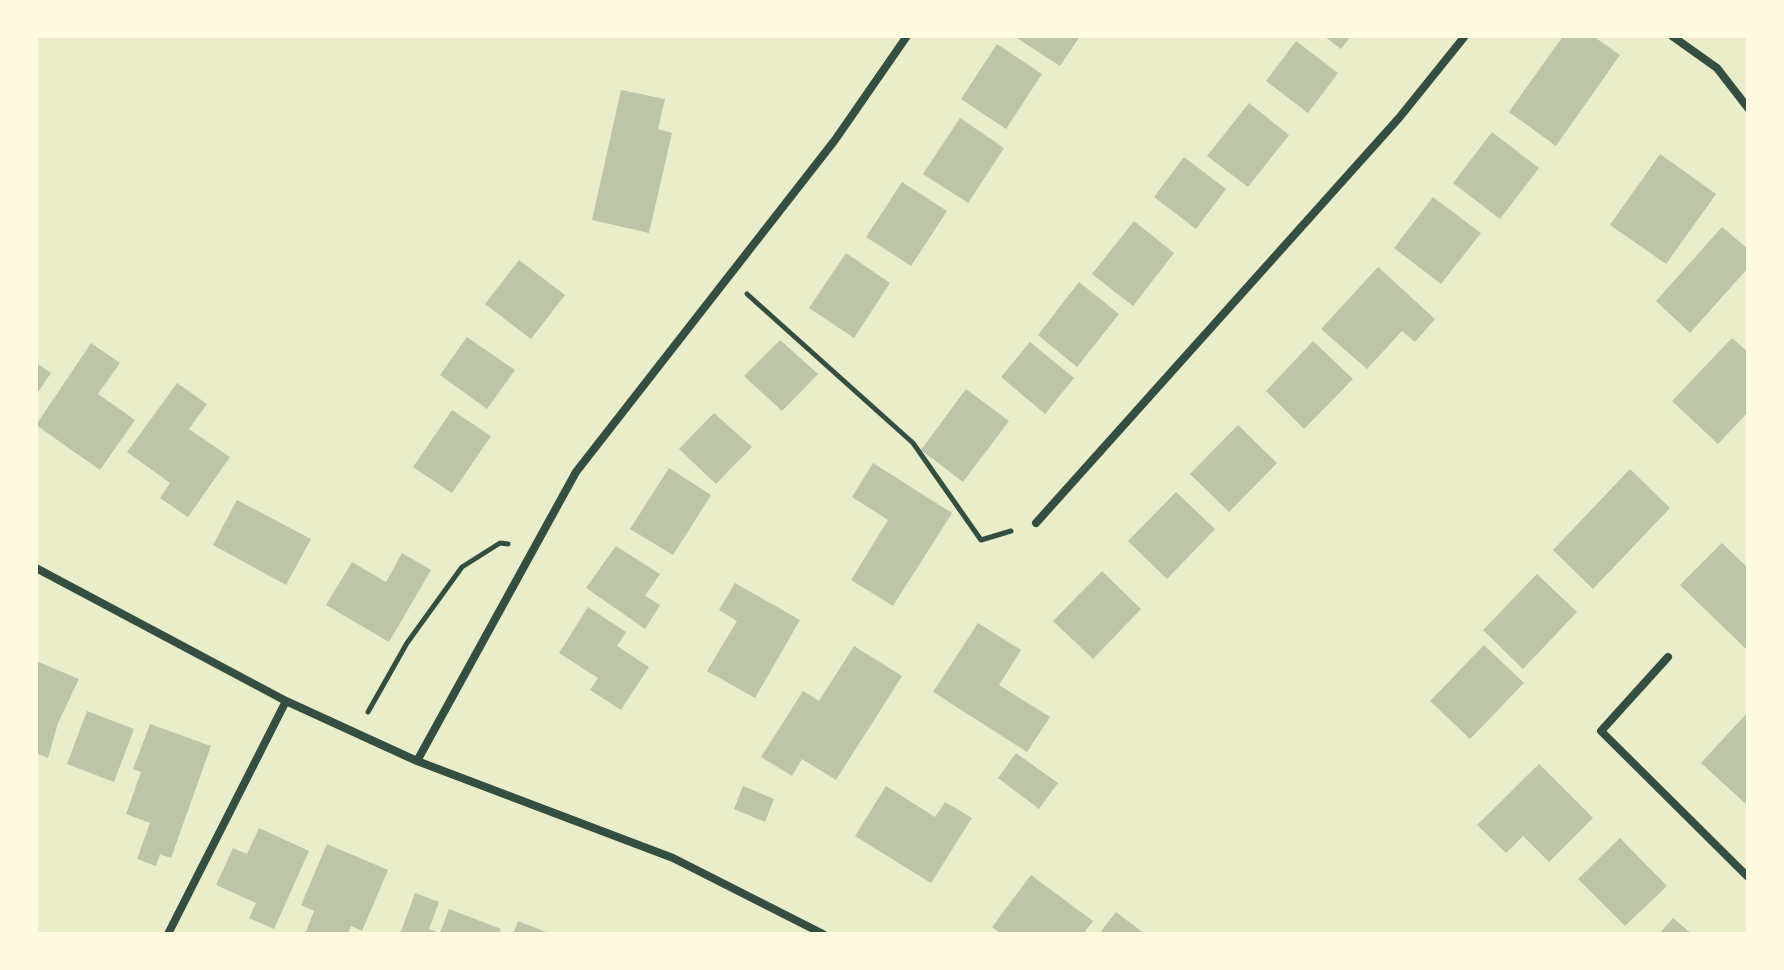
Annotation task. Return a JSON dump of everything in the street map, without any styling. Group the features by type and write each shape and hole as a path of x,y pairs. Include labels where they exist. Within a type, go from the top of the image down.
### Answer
{"street":[{"path":"417,761 576,472 835,140 907,36"},
{"path":"1036,523 1399,118 1465,36"},
{"path":"1672,36 1717,68 1748,108"},
{"path":"36,568 286,701 417,761 673,858 823,934"},
{"path":"1668,657 1601,731 1748,877"},
{"path":"168,934 286,701"}],"path":[{"path":"728,277 913,443 981,540 1036,523"},
{"path":"356,733 407,643 462,567 500,543 534,548"}],"building":[{"path":"1014,36 1080,36 1060,66"},
{"path":"1324,36 1351,36 1341,49"},
{"path":"1563,36 1593,36 1620,55 1556,146 1509,112"},
{"path":"1296,41 1338,73 1308,113 1266,81"},
{"path":"997,44 1042,74 1006,129 961,99"},
{"path":"621,90 665,99 658,129 672,133 649,233 592,220"},
{"path":"1249,103 1289,135 1248,187 1207,156"},
{"path":"960,118 1004,148 968,203 923,174"},
{"path":"1492,132 1539,168 1500,219 1453,183"},
{"path":"1660,154 1716,194 1666,264 1610,225"},
{"path":"1184,157 1226,189 1196,229 1154,197"},
{"path":"902,182 947,211 911,266 866,237"},
{"path":"1433,197 1481,233 1441,284 1394,248"},
{"path":"1134,221 1174,253 1133,306 1092,274"},
{"path":"1722,227 1748,249 1748,268 1690,333 1656,301"},
{"path":"846,253 890,283 854,338 809,308"},
{"path":"519,260 565,295 531,339 485,304"},
{"path":"1378,267 1435,319 1415,342 1402,331 1367,369 1321,329"},
{"path":"1079,282 1119,314 1077,367 1038,335"},
{"path":"467,337 515,370 487,409 440,375"},
{"path":"1732,338 1748,352 1748,412 1718,444 1672,401"},
{"path":"780,340 818,374 782,411 744,376"},
{"path":"1313,341 1353,379 1304,429 1266,391"},
{"path":"1030,342 1074,378 1045,414 1001,377"},
{"path":"91,343 120,363 98,394 135,420 100,470 36,425"},
{"path":"36,363 51,373 36,395"},
{"path":"177,383 207,404 189,429 230,457 188,517 160,498 170,483 127,452"},
{"path":"966,389 1009,421 963,482 921,450"},
{"path":"452,410 491,436 452,493 413,467"},
{"path":"714,413 752,447 716,484 679,449"},
{"path":"1238,425 1277,463 1229,512 1190,474"},
{"path":"873,463 952,513 893,606 851,580 888,520 852,497"},
{"path":"669,468 711,495 673,555 630,529"},
{"path":"1630,469 1670,508 1593,589 1553,550"},
{"path":"1176,492 1215,529 1167,579 1128,541"},
{"path":"237,500 311,539 286,585 213,545"},
{"path":"1722,543 1748,568 1748,651 1680,585"},
{"path":"616,546 660,574 645,596 660,605 645,629 586,588"},
{"path":"402,553 431,570 389,642 326,605 352,562 386,582"},
{"path":"1102,571 1141,609 1093,659 1053,621"},
{"path":"1537,574 1577,612 1523,669 1483,630"},
{"path":"735,583 800,620 755,698 707,671 737,621 719,610"},
{"path":"588,607 626,632 617,646 649,667 621,710 590,690 598,678 559,653"},
{"path":"978,623 1021,650 999,685 1050,717 1027,752 933,692"},
{"path":"1484,645 1524,683 1470,739 1430,701"},
{"path":"854,646 902,676 836,780 802,759 792,776 761,757 803,691 819,701"},
{"path":"36,661 79,679 58,723 48,758 36,753"},
{"path":"87,711 134,729 114,782 67,764"},
{"path":"1748,712 1748,806 1701,763"},
{"path":"150,724 211,746 171,858 160,854 156,866 137,859 150,823 126,814 141,772 133,769"},
{"path":"1016,753 1058,783 1039,809 998,778"},
{"path":"1539,764 1593,818 1549,862 1523,836 1506,853 1477,825"},
{"path":"743,786 774,799 765,822 734,809"},
{"path":"886,786 935,817 945,802 972,818 931,883 855,836"},
{"path":"259,828 309,851 274,929 249,918 256,903 216,885 233,848 247,854"},
{"path":"1620,838 1667,886 1625,926 1578,879"},
{"path":"327,844 388,870 362,931 351,926 348,934 305,934 314,911 301,905"},
{"path":"1031,875 1093,921 1083,934 1001,934 992,927"},
{"path":"415,893 439,902 429,929 440,933 449,909 501,929 499,934 400,934"},
{"path":"1116,912 1145,934 1099,934"},
{"path":"1673,918 1692,934 1659,934"},
{"path":"518,921 551,934 513,934"}]}
